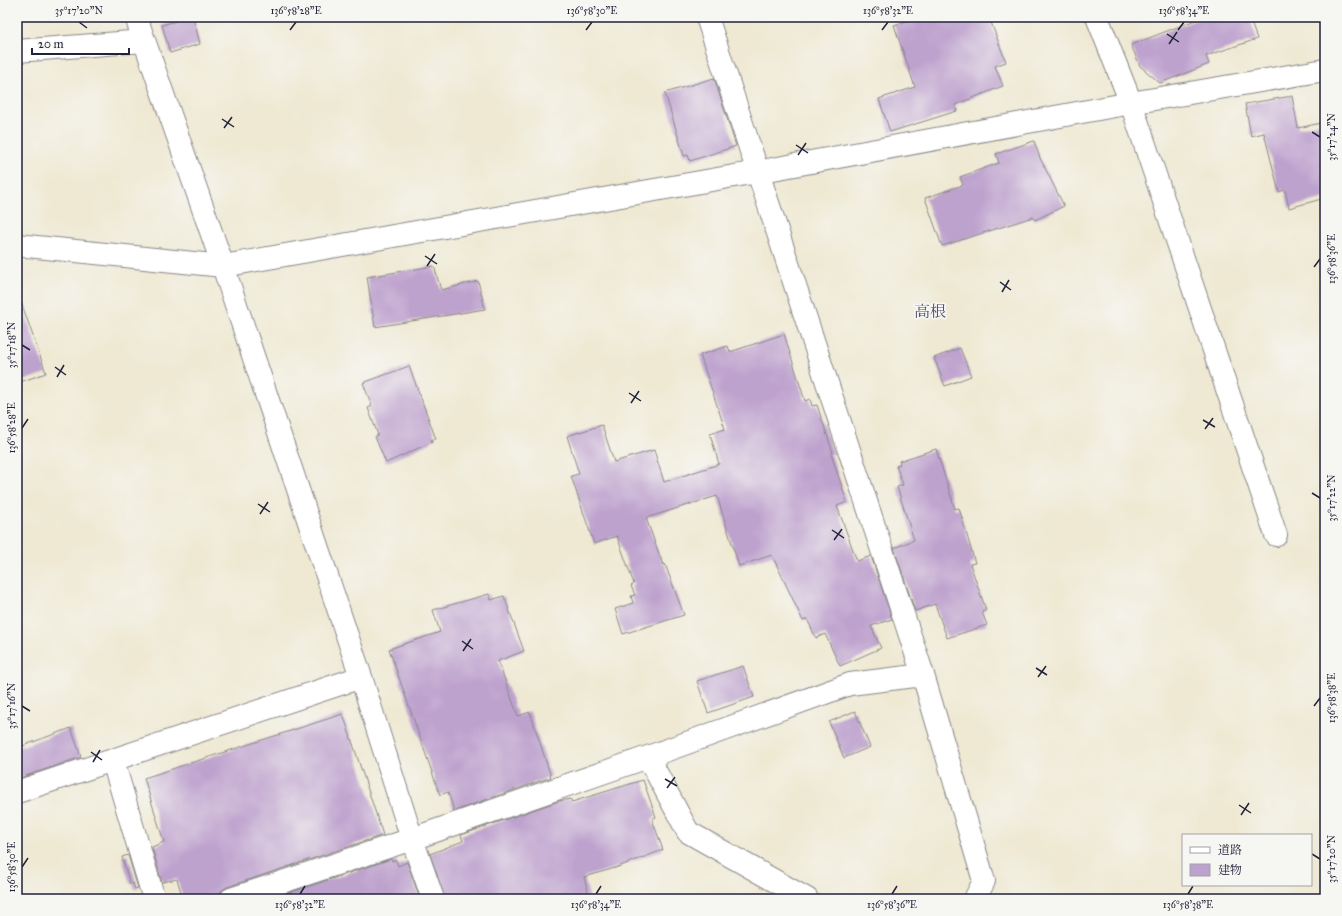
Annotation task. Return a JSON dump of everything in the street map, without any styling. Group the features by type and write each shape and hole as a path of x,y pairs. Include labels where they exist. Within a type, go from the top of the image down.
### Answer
{"street":[{"path":"136,17 223,266 361,677 432,899"},
{"path":"707,17 923,675 984,881 974,899"},
{"path":"1097,17 1131,103 1276,534"},
{"path":"17,52 144,41"},
{"path":"17,246 223,266 757,172 1131,103 1325,70"},
{"path":"231,899 412,839 648,757 850,684 923,675"},
{"path":"17,792 361,677"},
{"path":"648,757 688,832 807,899"},
{"path":"113,761 154,899"}],"building":[{"path":"193,17 200,44 170,53 162,25"},
{"path":"919,17 989,17 1006,62 995,66 1003,86 955,105 957,111 890,132 879,99 915,87 894,25"},
{"path":"1203,17 1249,17 1257,39 1206,56 1209,64 1160,83 1140,66 1131,45"},
{"path":"714,78 736,146 690,161 688,155 684,156 665,93"},
{"path":"1292,96 1298,128 1321,123 1325,140 1325,198 1289,208 1285,190 1279,192 1264,133 1251,136 1245,104"},
{"path":"1034,141 1040,158 1064,206 1035,220 1033,217 942,246 925,198 963,185 960,177 999,163 996,154"},
{"path":"434,266 441,290 478,281 485,309 375,327 367,277"},
{"path":"17,302 21,302 46,373 17,383"},
{"path":"784,334 805,401 810,399 812,406 817,405 833,453 831,454 847,502 837,506 857,561 871,556 892,619 871,626 881,648 840,666 825,634 816,638 807,619 803,621 772,555 739,566 717,496 646,518 663,565 665,564 684,615 623,634 615,609 633,603 631,596 635,595 631,586 634,584 617,536 594,544 571,476 579,474 567,436 602,425 614,462 654,450 664,482 719,464 710,434 725,429 700,355 728,346 730,352"},
{"path":"960,348 971,376 945,386 934,358"},
{"path":"409,366 436,439 431,440 432,442 386,463 375,437 378,435 368,408 372,406 363,383"},
{"path":"936,449 955,509 959,508 975,563 970,564 986,610 982,612 987,625 947,638 935,604 915,611 894,548 914,540 897,487 903,485 896,466 900,464 899,461"},
{"path":"489,594 491,600 504,596 524,651 498,661 518,716 530,712 551,777 454,811 448,792 440,795 389,649 440,632 433,610"},
{"path":"743,666 754,697 708,713 697,681"},
{"path":"855,711 870,747 844,758 829,722"},
{"path":"343,714 383,835 227,887 221,891 219,899 183,899 177,879 162,882 152,847 164,842 144,778"},
{"path":"71,728 81,757 17,779 17,748"},
{"path":"643,780 656,817 652,819 663,850 615,868 584,877 590,899 445,899 430,854 463,841 461,835 559,801 571,799 572,802"},
{"path":"128,855 138,888 135,889 133,883 130,884 122,857"},
{"path":"391,859 392,861 396,860 398,866 407,862 420,899 271,899"}],"district":[{"name":"高根","path":"930,311"}]}
